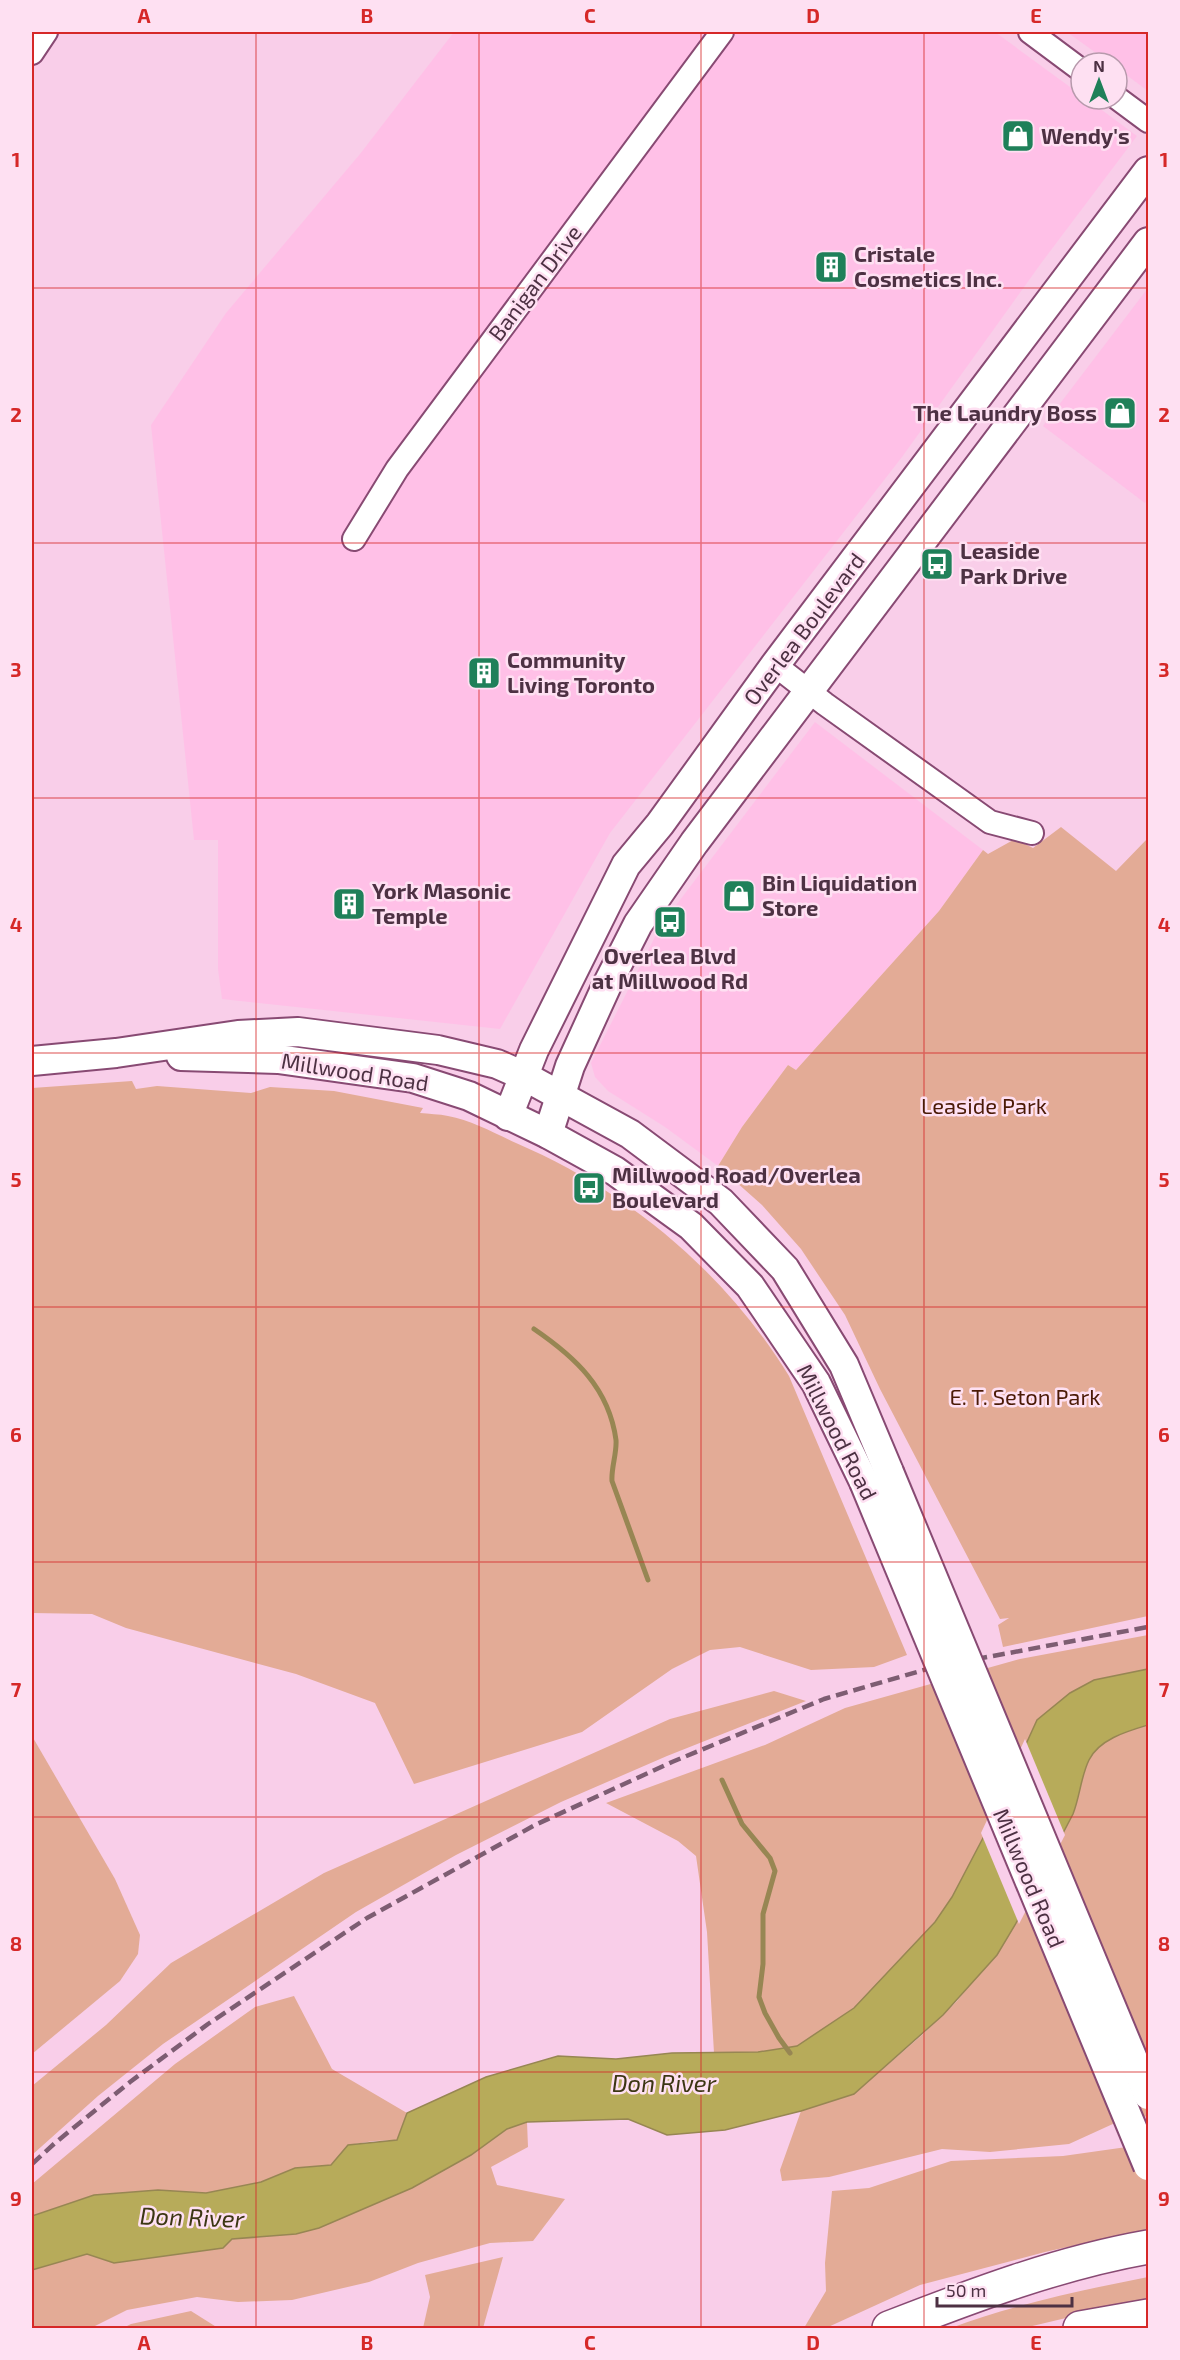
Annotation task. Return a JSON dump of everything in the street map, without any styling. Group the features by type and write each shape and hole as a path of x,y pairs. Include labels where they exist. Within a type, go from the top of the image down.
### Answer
{"highway":[{"path":"889,2328 1039,2273 1102,2255 1149,2247"},
{"path":"1080,2328 1149,2316"}],"main road":[{"name":"Overlea Boulevard","path":"508,1116 555,1004 626,865 660,825 775,665 1149,171"},
{"name":"Overlea Boulevard","path":"548,1134 570,1066 638,924 694,843 1149,242"},
{"name":"Millwood Road","path":"32,1061 116,1053 238,1035 298,1032 438,1050 497,1064 524,1076 630,1134 721,1202 785,1269 844,1365 877,1477 1149,2166"},
{"name":"Millwood Road","path":"116,1053 278,1059 413,1078 469,1096 548,1134 615,1171 691,1226 750,1286 877,1477 1149,2095"}],"street":[{"path":"32,53 46,32"},
{"name":"Banigan Drive","path":"354,538 397,469 722,32"},
{"path":"1030,32 1069,61"},
{"path":"1129,107 1149,122"},
{"path":"775,665 990,822 1032,833"}],"shaded area":[{"path":"454,32 995,32 1069,86 1069,111 1103,111 1137,136 1042,262 902,457 610,833 500,1029 222,999 218,969 218,840 194,840 151,425 226,313 360,154"},
{"path":"1067,32 1148,32 1148,91 1129,77 1129,51 1093,51"},
{"path":"1148,288 1148,498 1145,503 1043,426"},
{"path":"815,722 983,850 939,911 796,1070 788,1065 742,1127 718,1166 665,1127 608,1091 595,1077 591,1063 661,925"}],"green space":[{"name":"Leaside Park","path":"1061,827 1116,871 1148,838 1148,1616 1003,1647 998,1625 1009,1618 1000,1619 880,1389 845,1315 801,1249 762,1205 718,1166 742,1127 788,1065 796,1070 939,911 983,850 988,854 1015,839 1033,848"},
{"path":"132,1081 136,1089 157,1086 251,1093 270,1087 334,1091 423,1108 420,1113 445,1115 465,1120 491,1131 557,1163 597,1185 635,1210 704,1269 735,1302 789,1376 907,1655 874,1667 811,1670 740,1647 710,1650 672,1669 582,1732 414,1784 375,1703 296,1674 126,1628 92,1614 32,1613 32,1088"},
{"path":"1148,1635 1148,2116 1115,2123 1069,2144 990,2152 942,2149 829,2177 782,2181 780,2170 801,2111 854,2094 922,2035 957,2001 972,1982 1034,1728 984,1836 952,1897 935,1922 854,2008 797,2046 758,2052 714,2053 707,1932 696,1856 678,1841 606,1803 765,1745 845,1708 1020,1659"},
{"path":"774,1691 806,1701 667,1756 561,1802 456,1855 356,1912 163,2044 98,2096 32,2155 32,2086 106,2025 171,1963 324,1873 670,1719"},
{"path":"32,1736 115,1879 140,1935 138,1954 120,1981 32,2054"},
{"path":"294,1996 332,2069 407,2113 397,2140 348,2145 331,2165 295,2168 261,2182 206,2193 158,2190 94,2195 32,2216 32,2184 175,2064 255,2007"},
{"path":"527,2122 528,2147 491,2167 497,2185 565,2199 533,2241 490,2243 418,2263 369,2282 292,2300 238,2302 197,2297 127,2310 91,2328 32,2328 32,2270 87,2254 114,2263 232,2239 296,2234 471,2155 507,2129"},
{"path":"1148,2144 1148,2229 1045,2252 920,2285 826,2328 804,2328 826,2291 825,2263 832,2191 869,2188 951,2161 1063,2156"},
{"path":"503,2257 483,2328 423,2328 430,2297 425,2275"},
{"path":"1148,2277 1148,2303 1024,2328 951,2328 1024,2305"},
{"path":"191,2311 218,2328 123,2328 131,2324"}],"water":[{"name":"Don River","path":"1148,1669 1148,1725 1107,1741 1089,1760 1073,1814 997,1955 943,2015 854,2094 801,2111 725,2130 667,2135 628,2119 527,2122 507,2129 471,2155 412,2188 319,2228 296,2234 232,2239 223,2248 114,2263 87,2254 32,2270 32,2216 94,2195 158,2190 206,2193 261,2182 295,2168 331,2165 348,2145 397,2140 407,2113 486,2077 558,2056 616,2059 672,2053 758,2052 797,2046 854,2008 935,1922 952,1897 984,1836 1037,1720 1070,1693 1094,1680"}],"pier":[{"path":"1025,1739 1065,1835 1019,1924 981,1833"}],"waterway":[{"path":"534,1329 576,1363 598,1389 606,1405 616,1440 612,1481 648,1580"},
{"path":"722,1780 742,1824 770,1858 775,1871 763,1914 763,1964 759,1997 765,2013 790,2053"}],"railway":[{"path":"32,2164 130,2082 208,2024 367,1918 535,1825 672,1762 824,1699 934,1667 1148,1627"}],"place":[{"name":"Wendy's","path":"1018,136"},
{"name":"Cristale Cosmetics Inc.","path":"831,267"},
{"name":"The Laundry Boss","path":"1120,413"},
{"name":"Leaside Park Drive","path":"937,564"},
{"name":"Community Living Toronto","path":"484,673"},
{"name":"Bin Liquidation Store","path":"739,896"},
{"name":"York Masonic Temple","path":"349,904"},
{"name":"Overlea Blvd at Millwood Rd","path":"670,922"},
{"name":"Millwood Road/Overlea Boulevard","path":"589,1188"}],"park label":[{"name":"E. T. Seton Park","path":"1025,1397"}]}
